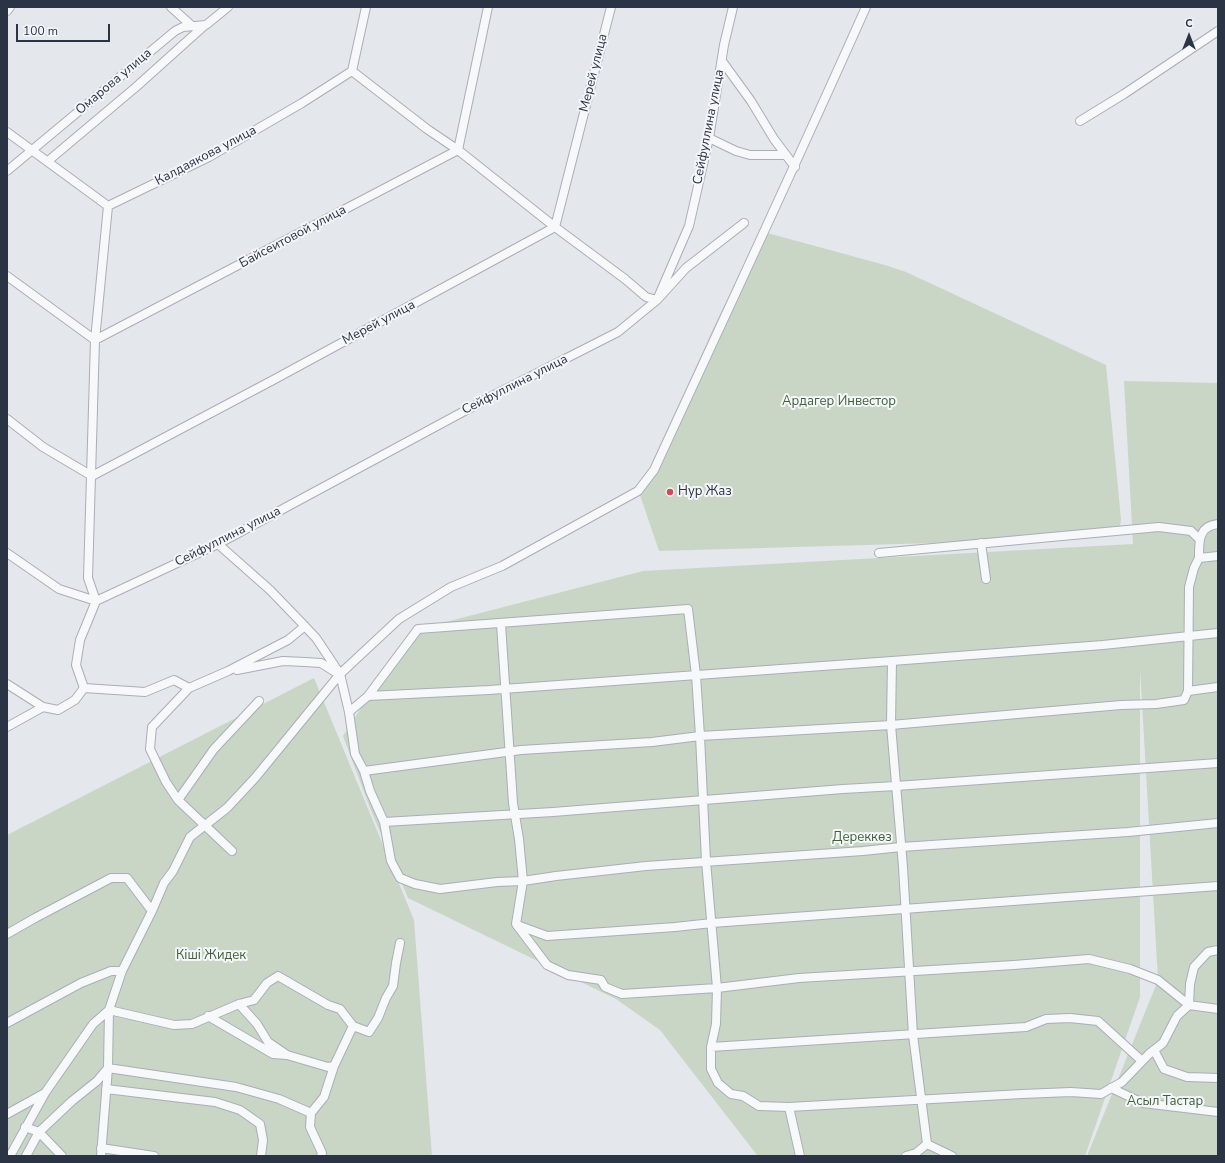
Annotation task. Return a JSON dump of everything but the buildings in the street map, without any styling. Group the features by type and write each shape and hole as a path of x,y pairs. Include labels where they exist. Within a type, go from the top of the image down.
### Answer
{"street":[{"path":"7,11 10,7"},
{"path":"171,7 192,26"},
{"path":"48,161 228,7"},
{"path":"366,7 352,71 427,129 458,150 555,227 625,279 646,297 657,300 686,268 744,223"},
{"path":"458,150 488,7"},
{"name":"Мерей улица","path":"92,476 275,379 555,227 611,7"},
{"name":"Сейфуллина улица","path":"96,601 218,544 496,394 618,332 657,300 689,226 709,138 733,7"},
{"path":"154,1156 101,1152 108,1068 109,1010 122,971 152,911 164,883 173,871 190,837 227,808 255,778 340,674 399,620 451,587 502,566 638,491 654,470 723,319 795,168 866,7"},
{"name":"Омарова улица","path":"7,171 175,31 183,27 206,25"},
{"path":"1080,121 1124,94 1218,31"},
{"path":"722,61 751,101 774,139 795,168"},
{"name":"Калдаякова улица","path":"108,206 209,157 302,103 352,71"},
{"path":"7,132 108,206 95,340 88,578 96,601 80,640 76,665 84,688"},
{"path":"709,138 736,151 750,155 786,155"},
{"name":"Байсеитовой улица","path":"95,340 458,150"},
{"path":"7,276 95,340"},
{"path":"7,420 43,447 92,476"},
{"path":"364,771 510,751 652,742 700,736 891,725 1121,705 1156,704 1184,700 1188,691 1189,587 1194,568 1199,558 1199,539 1208,526 1218,524"},
{"path":"879,553 1159,527 1191,531 1199,539"},
{"path":"981,543 986,579"},
{"path":"218,544 270,590 305,626 316,638 340,674 349,712 355,754 364,771 370,791 384,822 391,861 400,878 415,884 440,889 497,882 523,881 646,866 1128,832 1218,823"},
{"path":"7,553 59,589 96,601"},
{"path":"1199,558 1218,556"},
{"path":"349,712 368,696 418,629 688,609 696,675 706,861 717,988 716,1024 710,1047 711,1069 718,1083 731,1094 743,1096 759,1106 789,1107 1050,1093 1101,1094 1122,1082 1142,1061 1163,1043 1177,1016 1189,1005 1190,984 1194,967 1208,952 1218,950"},
{"path":"501,624 513,803 516,814 523,881 516,924 546,965 568,975 601,980 605,987 622,994 717,988 799,978 1089,959 1130,969 1158,980 1189,1005 1218,1009"},
{"path":"232,851 178,800 166,782 150,749 152,727 189,688 228,671 288,640 305,626"},
{"path":"368,696 505,689 892,661 1103,645 1218,633"},
{"path":"228,671 283,661 321,662 340,674"},
{"path":"892,661 891,725 901,847 908,971 920,1099 927,1144"},
{"path":"84,688 145,692 174,680 189,688"},
{"path":"7,684 43,707 58,710 75,700 84,688"},
{"path":"1188,691 1218,687"},
{"path":"178,800 214,748 259,701"},
{"path":"7,727 43,707"},
{"path":"384,822 553,812 842,788 896,786 1218,763"},
{"path":"7,934 111,878 127,878 152,911"},
{"path":"516,924 546,936 1218,886"},
{"path":"109,1010 174,1025 192,1024 208,1016 254,1000 267,983 278,976 328,1005 340,1009 353,1026 369,1032 378,1018 386,998 393,986 400,943"},
{"path":"7,1023 82,983 111,971 122,971"},
{"path":"239,1004 257,1024 268,1042 287,1055"},
{"path":"10,1156 45,1093 94,1024 109,1010"},
{"path":"208,1016 273,1054 287,1055 328,1067 334,1066"},
{"path":"710,1047 1026,1027 1046,1019 1070,1018 1098,1021 1142,1061"},
{"path":"321,1156 322,1153 310,1127 311,1113 324,1097 334,1066 353,1026"},
{"path":"1154,1050 1164,1068 1187,1077 1218,1078"},
{"path":"108,1068 236,1087 279,1099 311,1113"},
{"path":"26,1156 39,1132 72,1101 97,1081 108,1068"},
{"path":"1111,1088 1143,1103 1218,1112"},
{"path":"106,1089 215,1102 240,1110 260,1124 263,1140 261,1156"},
{"path":"7,1114 45,1093"},
{"path":"789,1107 800,1156"},
{"path":"25,1127 39,1132 62,1156"},
{"path":"906,1156 916,1153 927,1144"},
{"path":"927,1144 952,1156"}],"green space":[{"name":"Ардагер Инвестор","path":"760,231 906,272 1106,365 1121,520 1119,531 1004,541 659,551 640,495 712,331"},
{"name":"Дереккөз","path":"1124,381 1218,383 1218,1156 1087,1156 1158,980 1140,668 1140,997 1085,1156 757,1155 660,1030 616,999 408,898 370,808 343,736 411,631 643,571 1133,544"},
{"name":"Кіші Жидек","path":"314,678 414,920 432,1156 7,1156 7,835"}],"place":[{"name":"Нур Жаз","path":"670,492"}],"park label":[{"name":"Асыл Тастар","path":"1165,1102"}]}
